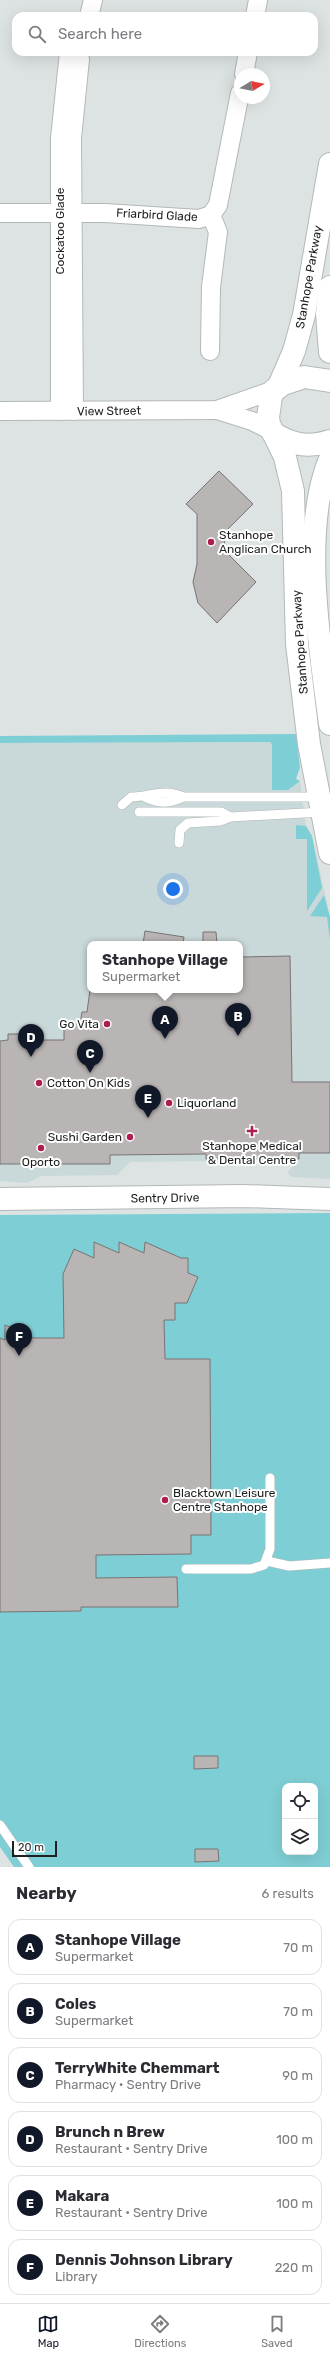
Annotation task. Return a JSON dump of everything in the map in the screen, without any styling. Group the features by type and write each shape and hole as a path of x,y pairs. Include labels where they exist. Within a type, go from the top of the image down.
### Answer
{"main road":[{"name":"Stanhope Parkway","path":"330,164 304,315 294,350 268,410 272,432 285,457 293,491 297,644 309,744 325,804 330,853"},
{"name":"Stanhope Parkway","path":"330,287 327,314 330,352"},
{"path":"276,389 304,377 330,381"},
{"path":"272,432 293,444 306,446 330,441"},
{"name":"Stanhope Parkway","path":"330,458 321,486 315,525 316,601 330,724"},
{"name":"Sentry Drive","path":"0,1190 330,1187"},
{"name":"Sentry Drive","path":"0,1200 244,1196 330,1199"}],"street":[{"path":"77,12 81,0"},
{"path":"90,12 94,0"},
{"path":"256,12 258,0"},
{"name":"Cockatoo Glade","path":"67,411 66,212 60,120 68,56"},
{"name":"Cockatoo Glade","path":"66,212 73,121 81,56"},
{"path":"245,68 247,56"},
{"name":"Friarbird Glade","path":"0,213 125,213 199,219 211,215 218,206 238,104"},
{"path":"210,351 211,287 218,232 211,215"},
{"name":"View Street","path":"0,412 217,410 276,389"},
{"name":"View Street","path":"217,410 252,422 272,432"}],"lane":[{"path":"122,805 131,797 145,797 155,802 173,802 183,797 325,804"},
{"path":"179,843 180,830 188,823 220,821 230,817 325,804"},
{"path":"139,812 221,812 230,817"},
{"path":"186,1569 251,1569 261,1567 267,1561 270,1549 270,1478"},
{"path":"267,1561 289,1566 330,1563"},
{"path":"0,1825 30,1867"}],"shaded area":[{"path":"296,734 300,767 296,779 300,781 288,790 272,790 272,744 270,742 0,743 0,736"},
{"path":"270,742 300,767 296,779 300,781 306,826 312,836 330,917 330,1179 292,1177 287,1173 299,1160 130,1162 117,1175 41,1176 27,1183 0,1181 0,743"},
{"path":"296,825 306,826 312,836 322,888 307,911 307,839 296,839"},
{"path":"324,895 330,917 330,940 327,917 310,916"},
{"name":"Blacktown Leisure Centre Stanhope","path":"330,1213 330,1867 14,1867 0,1847 0,1215"}],"building":[{"name":"Stanhope Anglican Church","path":"219,471 253,504 224,533 225,551 256,582 217,623 198,603 193,582 197,564 197,514 186,504"},
{"path":"145,931 184,937 183,941 143,941"},
{"path":"203,932 216,932 217,941 203,941"},
{"path":"290,956 292,1082 330,1082 330,1153 299,1153 299,1159 206,1159 206,1154 110,1155 110,1164 0,1164 0,1041 8,1040 8,1034 21,1034 21,1040 64,1040 64,1029 67,1028 67,1024 80,1024 82,1012 87,1012 90,993 243,993 243,957"},
{"path":"94,1242 119,1253 119,1242 144,1253 145,1242 181,1258 188,1258 188,1273 198,1277 187,1303 175,1303 175,1320 164,1320 165,1359 210,1359 211,1535 191,1535 191,1554 96,1555 96,1578 177,1577 178,1607 81,1607 81,1611 0,1612 0,1338 5,1340 5,1325 34,1338 64,1338 63,1274 74,1249 94,1258"},
{"path":"194,1756 218,1756 218,1768 194,1769"},
{"path":"195,1849 218,1849 219,1861 195,1862"}],"place":[{"name":"Stanhope Anglican Church","path":"211,542"},
{"name":"Go Vita","path":"107,1024"},
{"name":"Coles","path":"238,1036"},
{"name":"Stanhope Village","path":"165,1039"},
{"name":"Brunch n Brew","path":"31,1057"},
{"name":"TerryWhite Chemmart","path":"90,1073"},
{"name":"Cotton On Kids","path":"39,1083"},
{"name":"Liquorland","path":"169,1103"},
{"name":"Makara","path":"148,1118"},
{"name":"Stanhope Medical & Dental Centre","path":"252,1131"},
{"name":"Sushi Garden","path":"130,1137"},
{"name":"Oporto","path":"41,1148"},
{"name":"Dennis Johnson Library","path":"19,1356"},
{"name":"Blacktown Leisure Centre Stanhope","path":"165,1500"}]}
